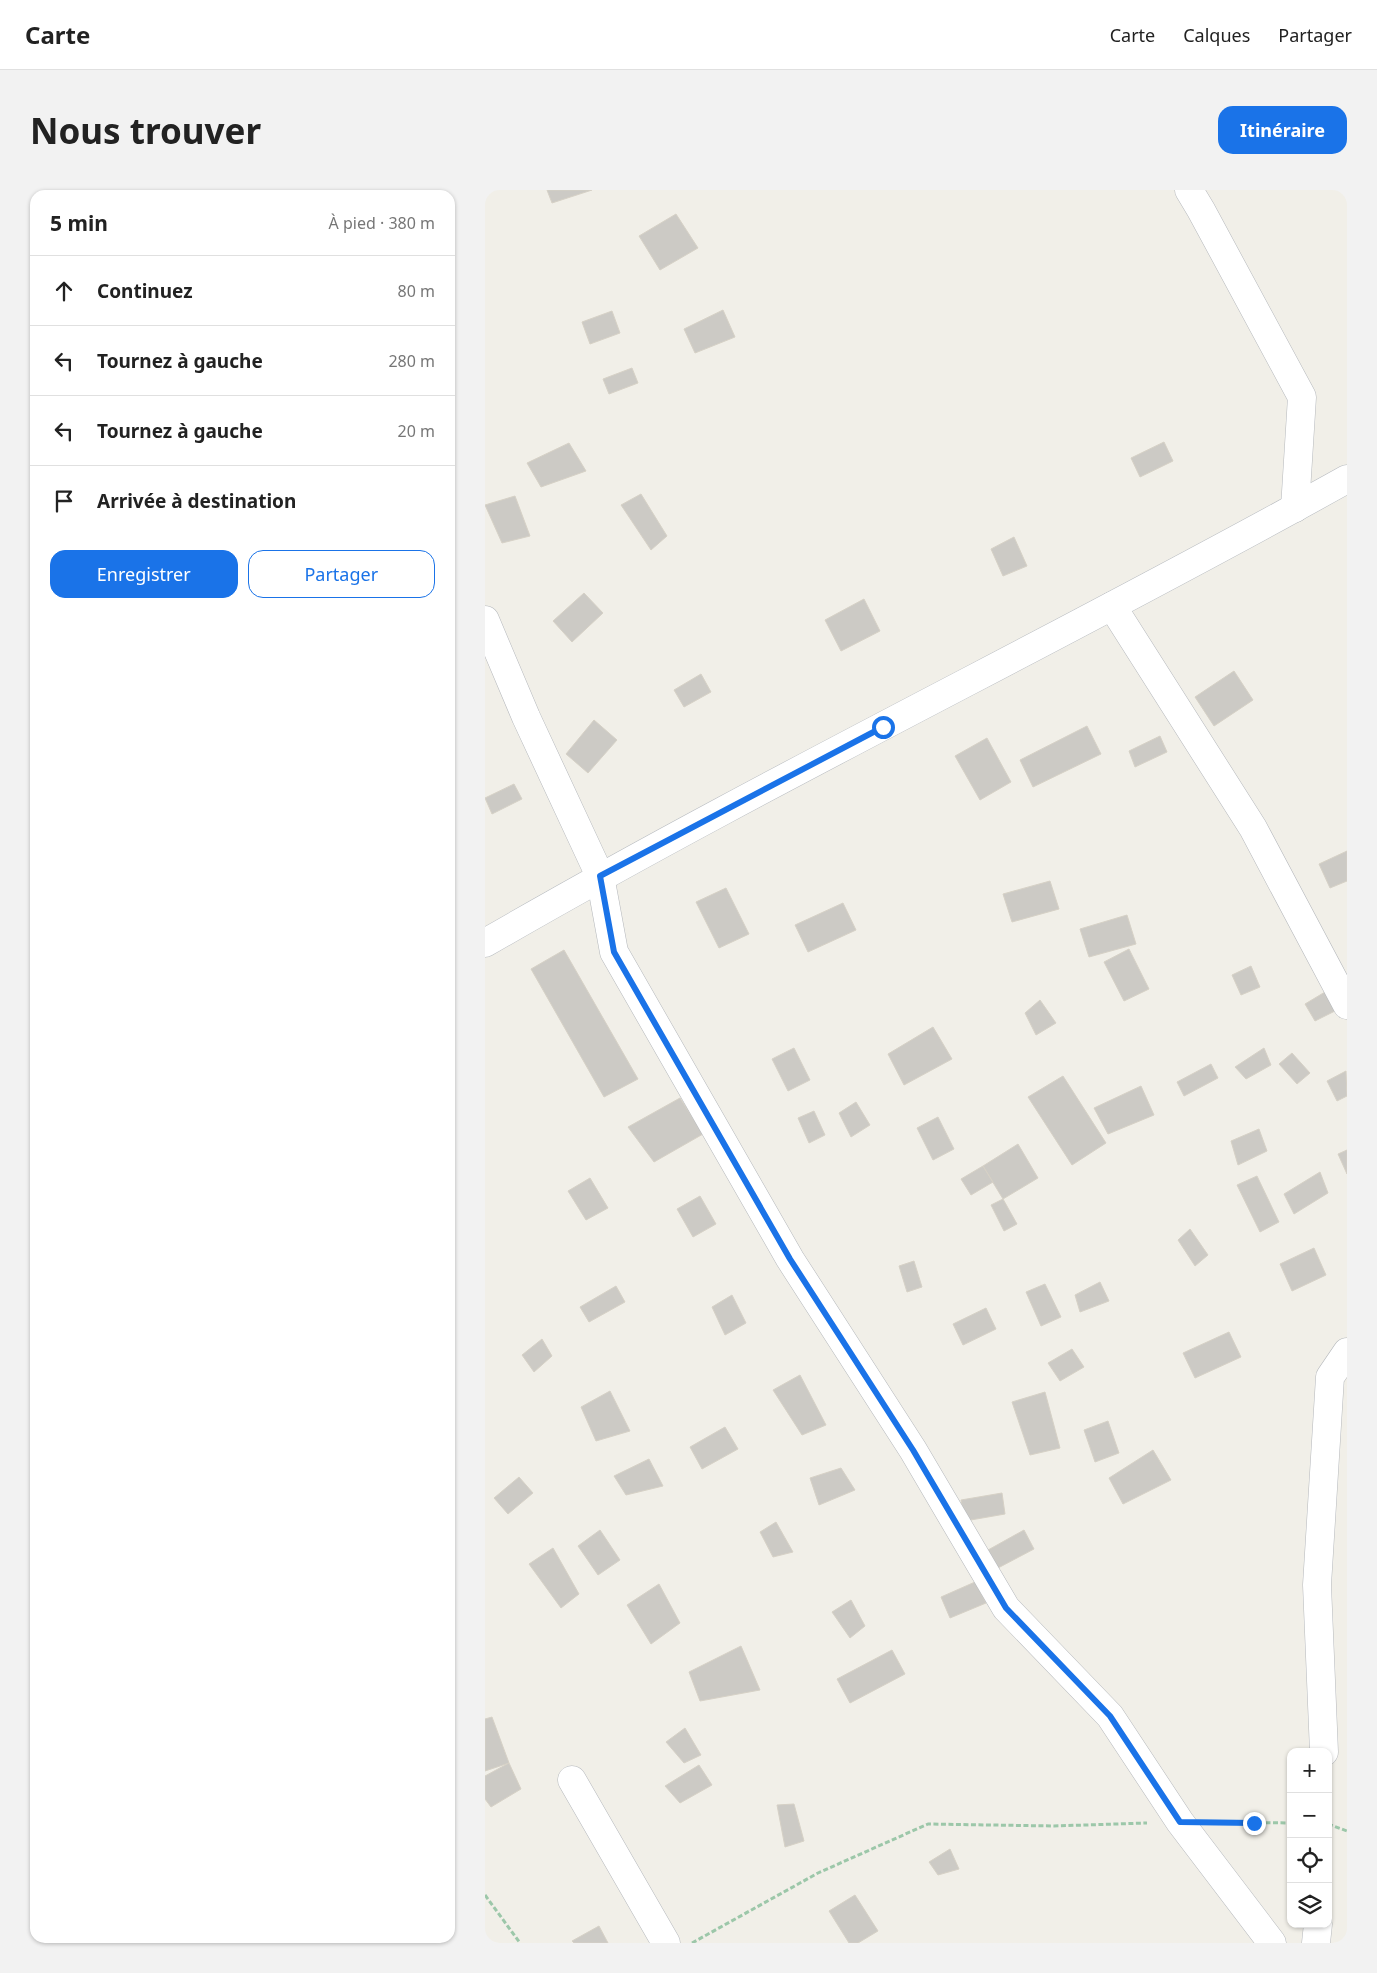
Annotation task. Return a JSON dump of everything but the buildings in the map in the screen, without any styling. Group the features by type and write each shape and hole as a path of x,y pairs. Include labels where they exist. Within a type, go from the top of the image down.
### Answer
{"street":[{"path":"1189,190 1302,397 1295,508"},
{"path":"485,943 600,876 1112,606 1347,479"},
{"path":"1112,606 1253,828 1347,1005"},
{"path":"485,620 526,717 600,876 614,952 790,1259 913,1450 1006,1608 1110,1716 1180,1822 1272,1943"},
{"path":"1324,1748 1317,1585 1330,1377 1347,1352"},
{"path":"572,1780 666,1943"},
{"path":"1316,1943 1318,1928"}],"path":[{"path":"691,1943 818,1873 928,1824 1054,1826 1180,1822 1287,1823"},
{"path":"1332,1825 1347,1831"},
{"path":"485,1895 520,1943"}],"route":[{"path":"883,727 600,876 614,952 790,1259 913,1450 1006,1608 1110,1716 1180,1822 1254,1823"}]}
